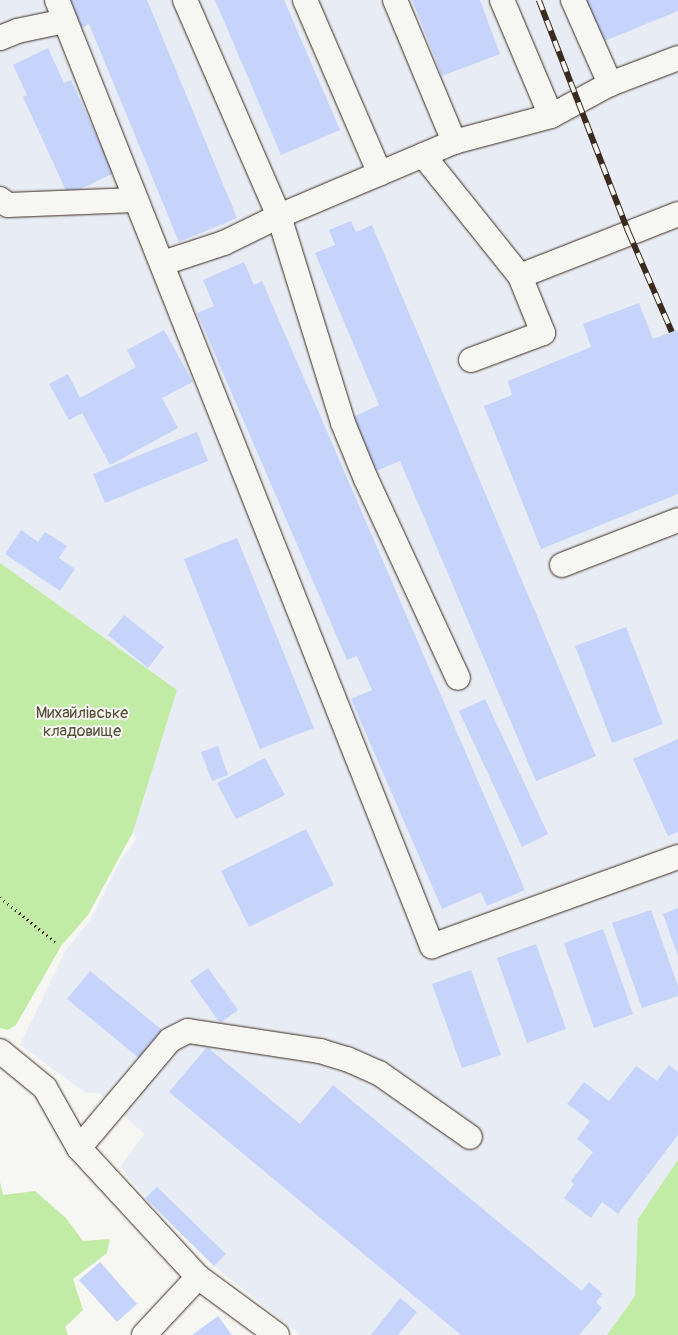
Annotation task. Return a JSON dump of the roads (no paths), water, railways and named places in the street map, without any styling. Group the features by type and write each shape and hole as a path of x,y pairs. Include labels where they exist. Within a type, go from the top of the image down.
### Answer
{"street":[{"path":"185,0 279,216 343,423 366,479 458,678"},
{"path":"305,0 380,174"},
{"path":"395,0 454,142"},
{"path":"502,0 551,116"},
{"path":"573,0 610,84"},
{"path":"0,38 61,10 163,263 432,946 678,857"},
{"path":"163,263 224,243 279,216 454,142 551,116 610,84 678,58"},
{"path":"423,155 520,276 543,333 471,360"},
{"path":"0,199 8,205 136,200"},
{"path":"520,276 678,214"},
{"path":"562,565 678,520"},
{"path":"79,1148 170,1040 188,1032 320,1051 347,1059 379,1073 470,1137"},
{"path":"0,1051 45,1088 79,1148 198,1276 277,1335"},
{"path":"144,1335 198,1276"}],"railway":[{"path":"539,0 629,233 672,332"}],"park label":[{"name":"Михайлівське кладовище","path":"82,722"}]}
